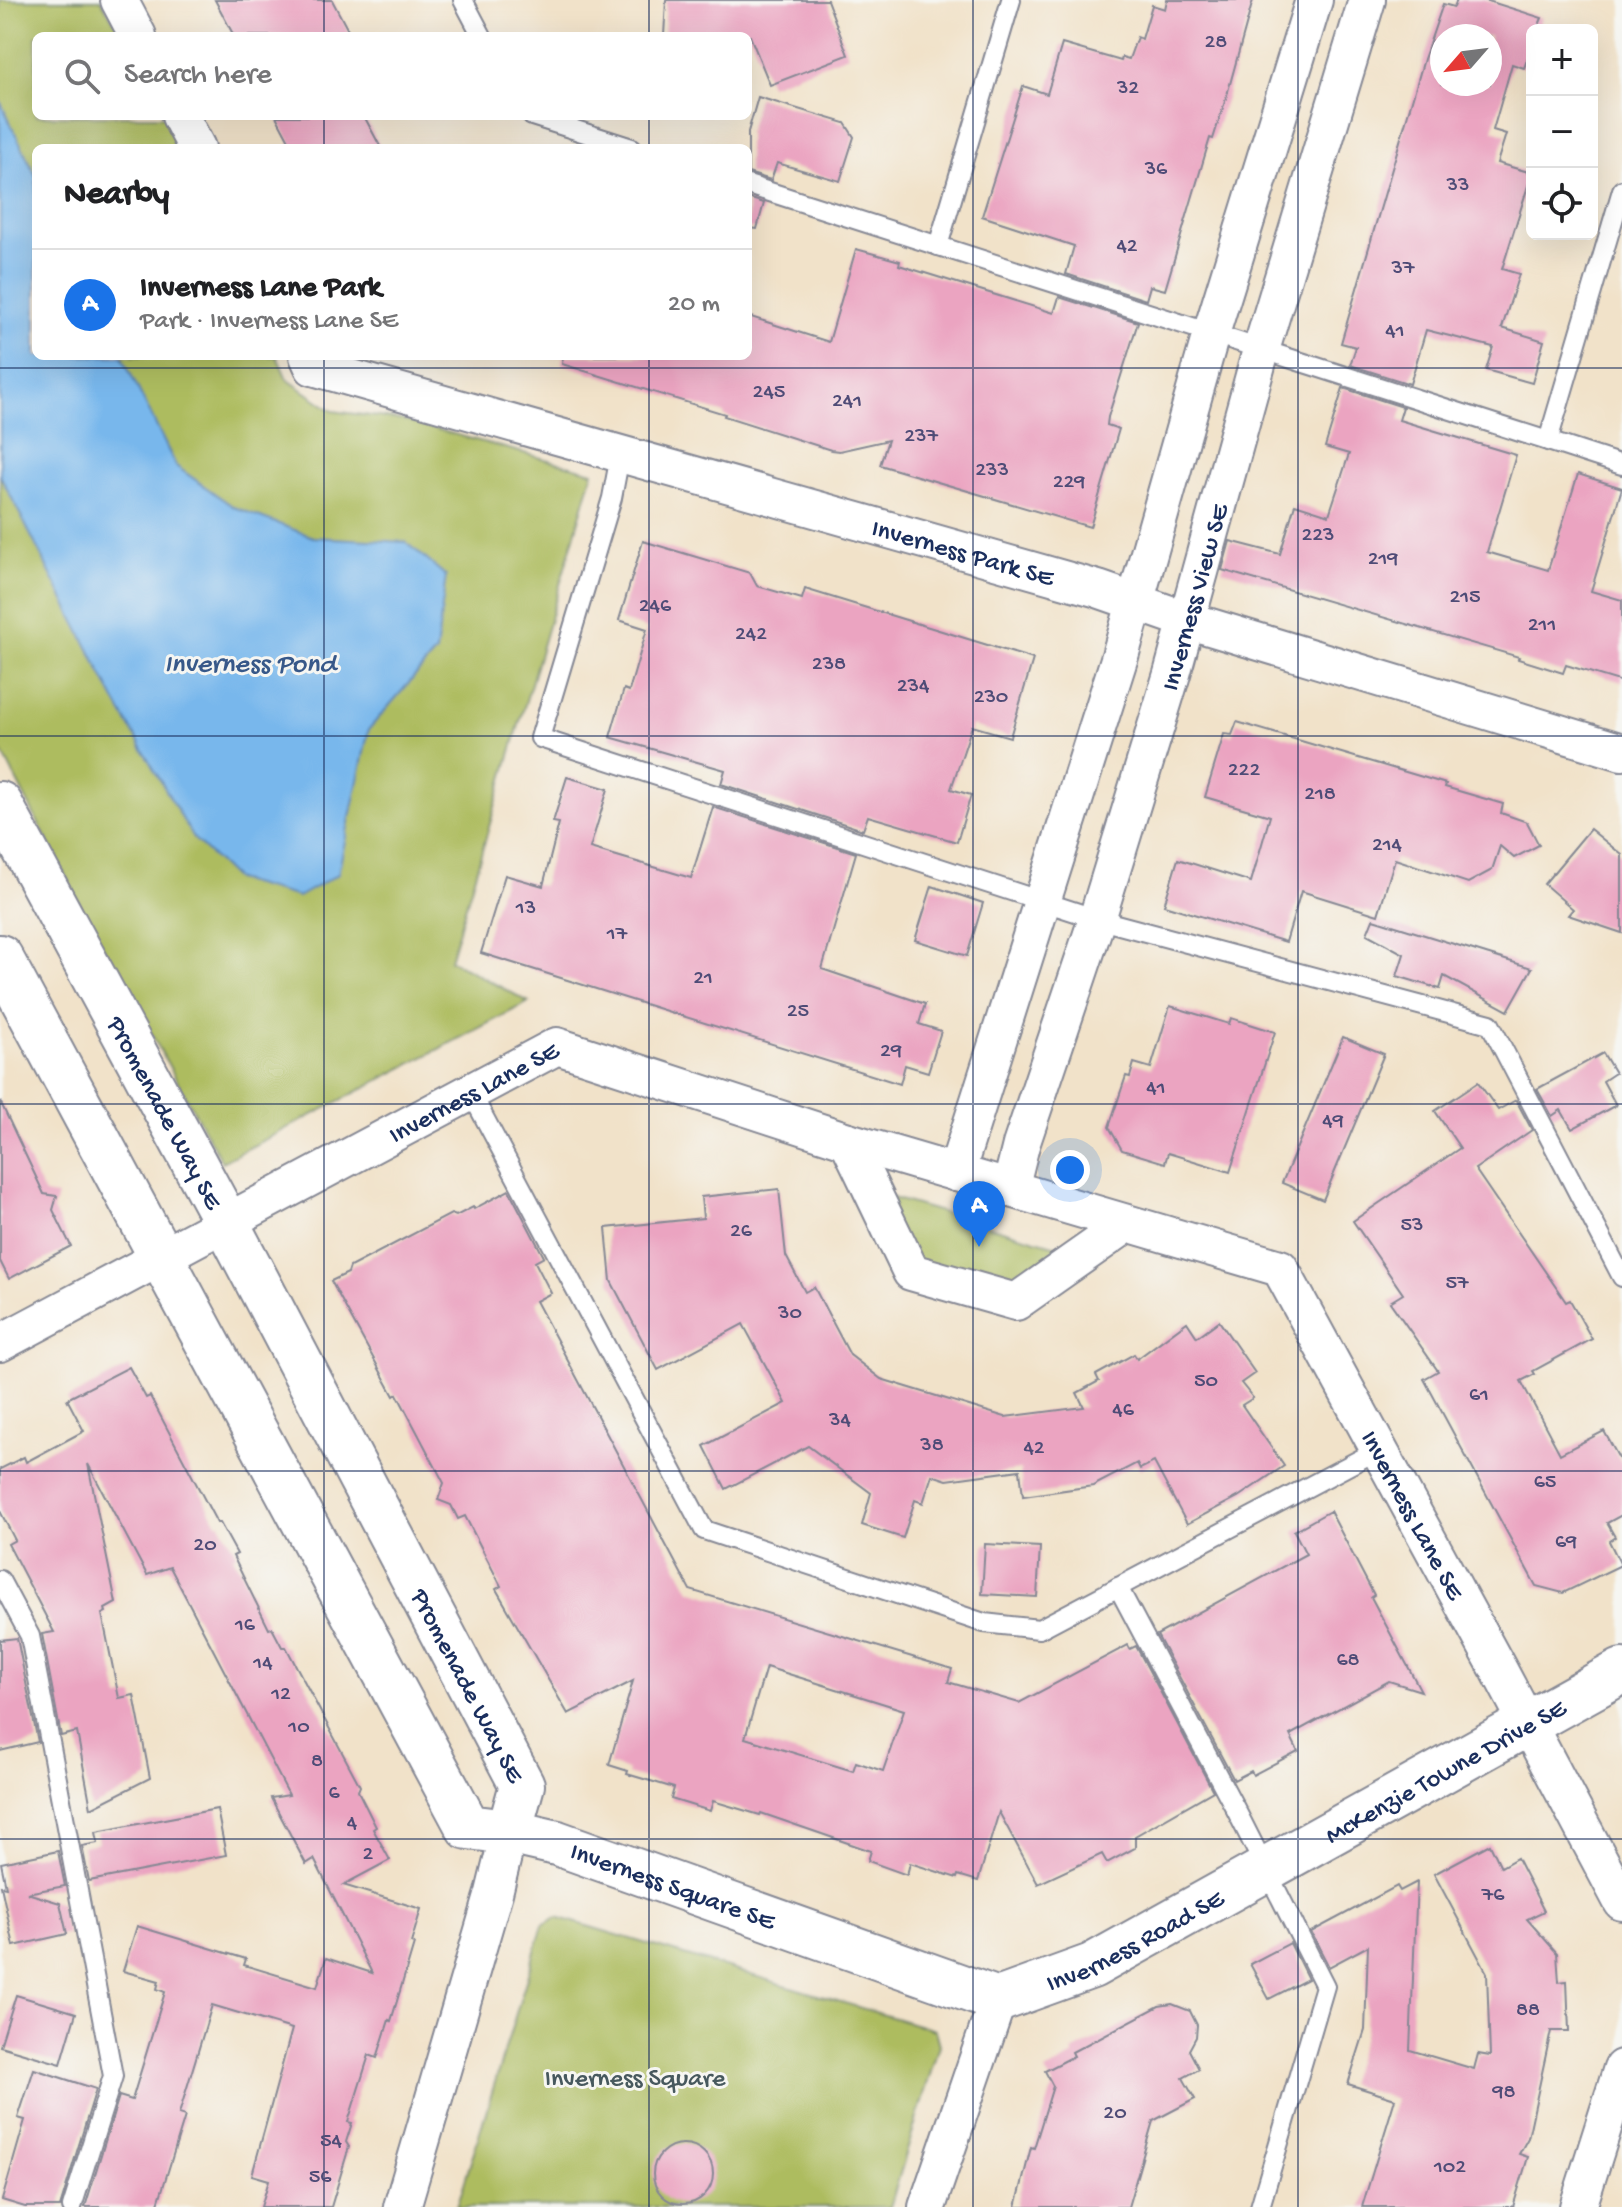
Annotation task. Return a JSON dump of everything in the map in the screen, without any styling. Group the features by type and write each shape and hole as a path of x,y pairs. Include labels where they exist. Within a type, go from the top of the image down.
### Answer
{"street":[{"path":"119,0 136,32"},
{"name":"Inverness View SE","path":"956,1173 1120,656 1211,334 1314,0"},
{"name":"Inverness View SE","path":"1010,1189 1021,1145 1097,919 1187,620 1261,350 1367,0"},
{"path":"182,120 195,144"},
{"name":"Inverness Park SE","path":"310,360 313,367 1134,600 1187,620 1622,752"},
{"name":"Promenade Way SE","path":"0,804 226,1222 522,1785 509,1832"},
{"path":"0,957 468,1827 509,1832 402,2207"},
{"name":"Inverness Lane SE","path":"0,1343 557,1046 848,1141 1280,1268 1622,1902"},
{"path":"848,1141 911,1272 1016,1302 1127,1224"},
{"name":"McKenzie Towne Drive SE","path":"1266,1869 1622,1671"},
{"name":"Inverness Square SE","path":"509,1832 557,1843 998,2000"},
{"name":"Inverness Road SE","path":"998,2000 1092,1966 1266,1869"},
{"path":"927,2207 998,2000"},
{"path":"1578,2207 1622,2068"}],"lane":[{"path":"463,0 480,32"},
{"path":"938,246 1011,0"},
{"path":"544,120 620,144"},
{"path":"752,186 1622,465"},
{"path":"1548,441 1622,190"},
{"path":"620,456 612,498 540,738 1097,919 1490,1024 1622,1277"},
{"path":"470,1091 704,1530 984,1623 1039,1629 1378,1450"},
{"path":"0,1580 30,1636 113,2076 72,2207"},
{"path":"1118,1587 1325,1986 1260,2207"}],"green space":[{"path":"0,0 101,0 121,32 32,32 32,120 168,120 181,144 32,144 32,360 279,360 287,379 333,411 402,420 593,472 450,960 529,1002 222,1162 86,916 0,748"},
{"path":"872,1192 1084,1254 1016,1302 911,1272"},
{"name":"Inverness Square","path":"557,1917 935,2030 939,2045 890,2207 457,2207 543,1925"}],"water":[{"name":"Inverness Pond","path":"0,101 32,168 32,360 124,360 176,466 234,507 313,537 406,542 446,576 436,652 369,729 338,874 298,897 236,880 193,838 117,704 0,475"}],"building":[{"path":"215,0 332,0 349,32 232,32"},
{"path":"666,0 827,0 848,55 770,85 752,41 752,32 664,32"},
{"path":"1167,0 1253,0 1227,95 1213,139 1210,138 1165,290 1150,286 1146,300 1066,274 1074,246 982,216 1023,86 1047,94 1062,44 1121,61 1122,57 1129,59 1137,37 1142,39 1152,5 1165,9"},
{"path":"1457,0 1485,0 1542,18 1540,24 1526,24 1526,62 1524,68 1512,64 1493,130 1506,134 1497,163 1526,171 1526,192 1502,269 1519,274 1502,328 1544,341 1532,383 1486,370 1493,347 1426,330 1410,384 1350,365 1356,347 1341,343 1430,42 1430,96 1502,96 1502,24 1436,24 1443,4 1454,7"},
{"path":"758,97 845,123 854,137 840,181 777,163 771,180 752,174 752,144 748,144 748,132"},
{"path":"278,120 366,120 379,144 291,144"},
{"path":"752,199 764,203 757,229 752,228"},
{"path":"856,249 1054,313 1059,297 1138,322 1108,417 1107,425 1119,429 1090,527 880,465 888,440 831,450 562,364 562,360 752,360 752,317 829,342"},
{"path":"1343,388 1403,407 1399,420 1516,455 1487,552 1548,570 1578,474 1622,488 1591,591 1622,600 1622,682 1566,665 1563,673 1519,657 1222,570 1230,541 1280,554 1295,504 1329,515 1349,454 1325,447"},
{"path":"643,541 750,573 757,586 802,599 805,589 1033,659 1010,737 972,726 951,789 971,795 957,842 868,816 863,830 721,784 725,770 610,737 624,689 629,691 647,629 619,620"},
{"path":"1237,722 1503,804 1501,813 1527,822 1539,845 1514,858 1500,846 1492,870 1468,883 1395,859 1378,915 1301,891 1286,942 1164,905 1178,859 1251,882 1270,816 1205,797 1224,734 1232,735"},
{"path":"567,777 608,789 590,848 691,878 713,807 856,853 822,969 925,1004 919,1024 941,1031 928,1072 905,1065 900,1084 481,953 505,875 543,886 559,823 553,822"},
{"path":"1590,829 1622,855 1622,933 1568,915 1573,909 1544,884"},
{"path":"932,886 983,903 967,956 915,940"},
{"path":"1373,919 1532,968 1508,1011 1444,976 1440,989 1397,976 1404,954 1367,934"},
{"path":"1170,1006 1229,1024 1231,1018 1275,1032 1230,1172 1168,1153 1165,1163 1122,1150 1109,1127 1126,1076 1130,1077 1134,1063 1151,1068"},
{"path":"1343,1037 1384,1054 1323,1200 1282,1183"},
{"path":"1603,1053 1615,1073 1603,1081 1616,1105 1572,1129 1561,1110 1552,1116 1537,1089"},
{"path":"1478,1082 1498,1110 1516,1100 1532,1130 1475,1169 1566,1302 1570,1300 1592,1339 1533,1371 1535,1374 1521,1381 1560,1454 1604,1431 1622,1464 1622,1515 1607,1523 1615,1537 1609,1541 1621,1565 1563,1593 1536,1586 1424,1379 1438,1371 1390,1302 1403,1294 1353,1221 1460,1148 1435,1111"},
{"path":"0,1101 44,1194 57,1196 53,1210 71,1246 9,1279 0,1261"},
{"path":"779,1189 786,1256 805,1292 814,1287 850,1355 881,1379 1005,1417 1084,1407 1077,1393 1099,1381 1096,1375 1134,1354 1137,1359 1187,1322 1197,1337 1219,1321 1255,1373 1241,1383 1253,1398 1242,1405 1284,1466 1238,1497 1187,1524 1154,1462 1140,1469 1137,1463 1093,1486 1023,1496 1020,1470 947,1480 932,1475 923,1503 915,1500 903,1538 862,1525 871,1493 808,1446 726,1489 704,1446 786,1403 743,1324 658,1370 611,1281 606,1228 703,1218 701,1197"},
{"path":"509,1190 544,1257 535,1262 551,1293 536,1301 690,1590 952,1669 948,1682 1019,1703 1128,1645 1130,1649 1136,1646 1213,1791 1135,1836 1135,1848 1107,1863 1102,1854 1038,1884 999,1812 978,1881 958,1875 957,1878 910,1863 907,1875 868,1861 871,1851 761,1813 713,1801 710,1811 671,1799 674,1788 627,1774 628,1771 609,1765 633,1681 568,1714 496,1589 501,1586 465,1516 458,1519 451,1505 438,1500 444,1483 397,1394 394,1396 331,1281 348,1273 350,1267 451,1214 456,1216","holes":["766,1667 904,1710 883,1771 856,1762 853,1771 745,1738"]},
{"path":"129,1367 146,1398 150,1396 217,1523 220,1523 237,1554 233,1556 269,1629 272,1628 282,1647 286,1647 360,1786 358,1791 376,1827 373,1829 390,1860 343,1885 421,1909 391,2021 377,2058 369,2055 348,2122 352,2123 346,2142 349,2147 331,2207 261,2207 269,2180 252,2175 292,2029 212,2005 179,2114 185,2116 157,2207 85,2207 119,2096 132,2100 165,1992 157,1989 159,1981 123,1971 137,1926 246,1959 244,1965 317,1987 326,1958 372,1973 314,1859 306,1864 271,1798 289,1795 170,1567 147,1575 88,1464 116,1603 102,1614 119,1698 134,1695 150,1778 91,1808 77,1732 61,1736 42,1634 54,1632 8,1544 15,1540 0,1511 0,1469 24,1457 26,1462 84,1431 67,1399"},
{"path":"1330,1511 1421,1691 1389,1681 1290,1735 1298,1751 1253,1775 1251,1771 1234,1780 1157,1635 1306,1554 1294,1531"},
{"path":"985,1544 1040,1547 1037,1597 982,1594"},
{"path":"17,1638 38,1742 0,1751 0,1640"},
{"path":"217,1809 226,1855 89,1881 82,1846 98,1843 96,1832"},
{"path":"1490,1844 1501,1867 1517,1858 1544,1911 1527,1919 1557,1953 1559,1982 1567,1981 1569,2031 1551,2031 1528,2138 1519,2154 1528,2157 1513,2207 1362,2207 1395,2099 1348,2084 1365,2030 1368,1946 1329,1967 1311,1932 1397,1886 1400,1891 1417,1882 1410,2050 1474,2069 1478,2054 1490,2056 1487,1973 1434,1874"},
{"path":"58,1851 65,1886 27,1893 60,1903 67,1934 14,1946 1,1886 6,1887 1,1863"},
{"path":"1290,1943 1308,1979 1269,1999 1250,1964"},
{"path":"16,1995 76,2013 61,2064 0,2046"},
{"path":"1172,2004 1190,2011 1197,2025 1196,2037 1189,2050 1199,2069 1183,2078 1195,2099 1153,2121 1128,2207 1016,2207 1031,2147 1034,2148 1053,2086 1045,2071 1074,2056 1072,2052 1159,2006"},
{"path":"34,2069 96,2089 60,2207 25,2207 2,2200 25,2120 18,2118"},
{"path":"683,2144 694,2146 704,2153 711,2163 711,2185 704,2195 694,2202 683,2204 672,2202 662,2195 655,2185 653,2174 655,2163 662,2153 672,2146"}],"place":[{"name":"Inverness Lane Park","path":"979,1247"}]}
